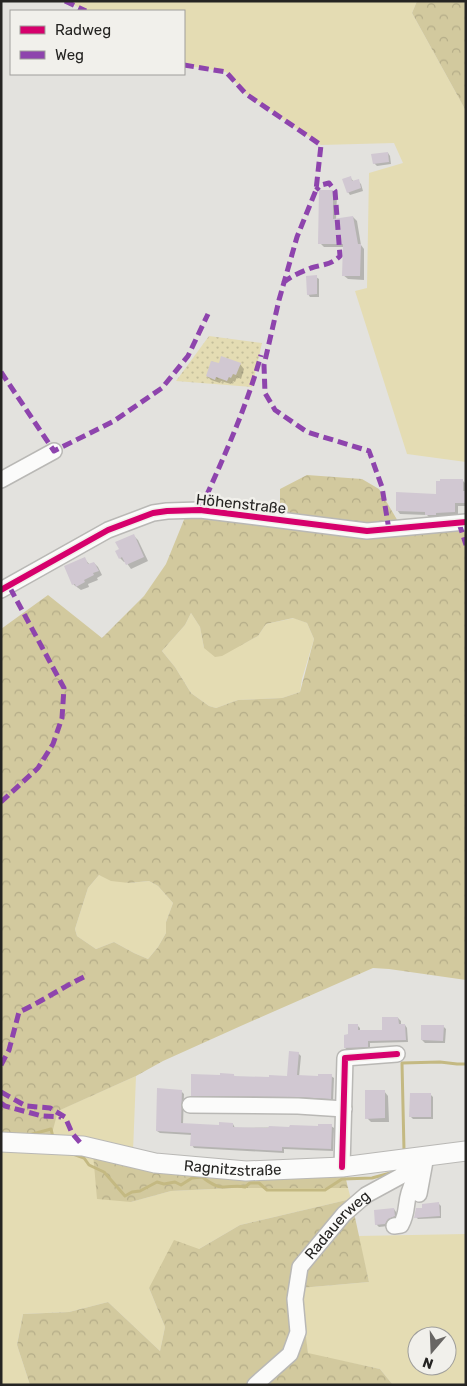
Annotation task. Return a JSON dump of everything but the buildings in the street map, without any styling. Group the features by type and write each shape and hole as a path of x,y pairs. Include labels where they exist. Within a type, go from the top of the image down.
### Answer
{"main road":[{"name":"Ragnitzstraße","path":"1,1142 82,1146 155,1163 246,1170 342,1168 466,1151"}],"street":[{"path":"1,480 54,451"},
{"name":"Höhenstraße","path":"1,590 108,530 153,513 166,511 200,510 367,531 466,522"},
{"path":"342,1168 345,1058 397,1054"},
{"path":"190,1105 298,1106 344,1109"},
{"path":"419,1194 420,1157"},
{"path":"394,1226 401,1225 406,1216 408,1196 420,1157"},
{"name":"Radauerweg","path":"255,1385 290,1354 298,1332 295,1299 300,1267 344,1214 366,1195 401,1176 420,1157"}],"shaded area":[{"path":"54,1 417,1 412,13 466,111 466,462 407,454 355,291 367,288 369,173 403,163 394,143 321,145 246,94 226,72 185,65 185,10 84,10 68,2"},
{"path":"209,336 262,343 252,387 176,381"},
{"path":"191,613 200,627 204,648 243,644 258,636 266,624 294,618 307,623 314,639 300,692 282,698 238,700 216,708 209,706 191,693 175,667 162,651 185,625"},
{"path":"99,875 129,883 149,881 158,886 173,903 166,922 166,933 148,959 114,942 96,949 77,936 75,929 88,888"},
{"path":"136,1076 131,1202 171,1191 234,1188 348,1188 351,1199 240,1225 199,1249 149,1288 165,1327 160,1351 108,1302 69,1312 23,1314 17,1345 30,1385 1,1385 1,1136"},
{"path":"466,1234 466,1385 393,1385 380,1369 308,1354 300,1288 369,1282 358,1236"}],"green space":[{"path":"417,1 466,1 466,111 412,13"},
{"path":"307,475 362,479 379,489 399,523 466,515 466,980 373,968 163,1061 136,1076 58,1111 51,1137 1,1136 1,629 48,595 102,638 144,596 166,564 190,505 280,520 280,489","holes":["191,613 200,627 204,648 215,657 222,656 258,636 266,624 293,618 307,623 314,639 300,692 282,698 238,700 216,708 209,706 191,693 175,667 162,651 185,625","99,875 111,881 129,883 149,881 158,886 173,903 166,922 166,933 148,959 114,942 96,949 77,936 75,929 88,888"]},
{"path":"92,1142 133,1153 257,1166 342,1162 348,1188 234,1188 171,1191 131,1202 97,1199"},
{"path":"351,1199 369,1282 300,1288 308,1353 380,1369 393,1385 30,1385 17,1345 23,1314 69,1312 108,1302 160,1351 165,1327 149,1288 174,1240 199,1249 240,1225"}],"waterway":[{"path":"404,1150 402,1063 440,1062 466,1064"},
{"path":"29,1135 51,1129 53,1137"},
{"path":"73,1154 84,1158 89,1165 104,1172 125,1196 157,1182 164,1184 175,1182 181,1185 192,1178 202,1177 212,1184 221,1187 245,1187 250,1183 259,1183 267,1190 325,1190 342,1179 372,1178 394,1172"}],"marked path":[{"path":"65,1 84,10"},
{"path":"185,65 226,72 246,94 321,145 316,190 297,237 279,300 264,365 265,393 275,410 307,432 369,451 382,487 389,530"},
{"path":"283,283 289,278 311,268 330,263 340,256 335,191 329,183 321,185 316,190"},
{"path":"1,372 54,451 114,421 162,388 188,356 208,314"},
{"path":"200,510 241,414 261,355"},
{"path":"459,523 466,545"},
{"path":"1,802 38,768 53,744 62,718 64,688 9,586"},
{"path":"1,1065 9,1050 19,1012 84,977"},
{"path":"1,1092 26,1106 50,1108 65,1117 72,1133 83,1146"},
{"path":"1,1103 5,1106 42,1116 61,1117"}],"cycle path":[{"path":"1,590 108,530 153,513 200,510 367,531 466,522"},
{"path":"342,1167 345,1058 397,1054"}]}
